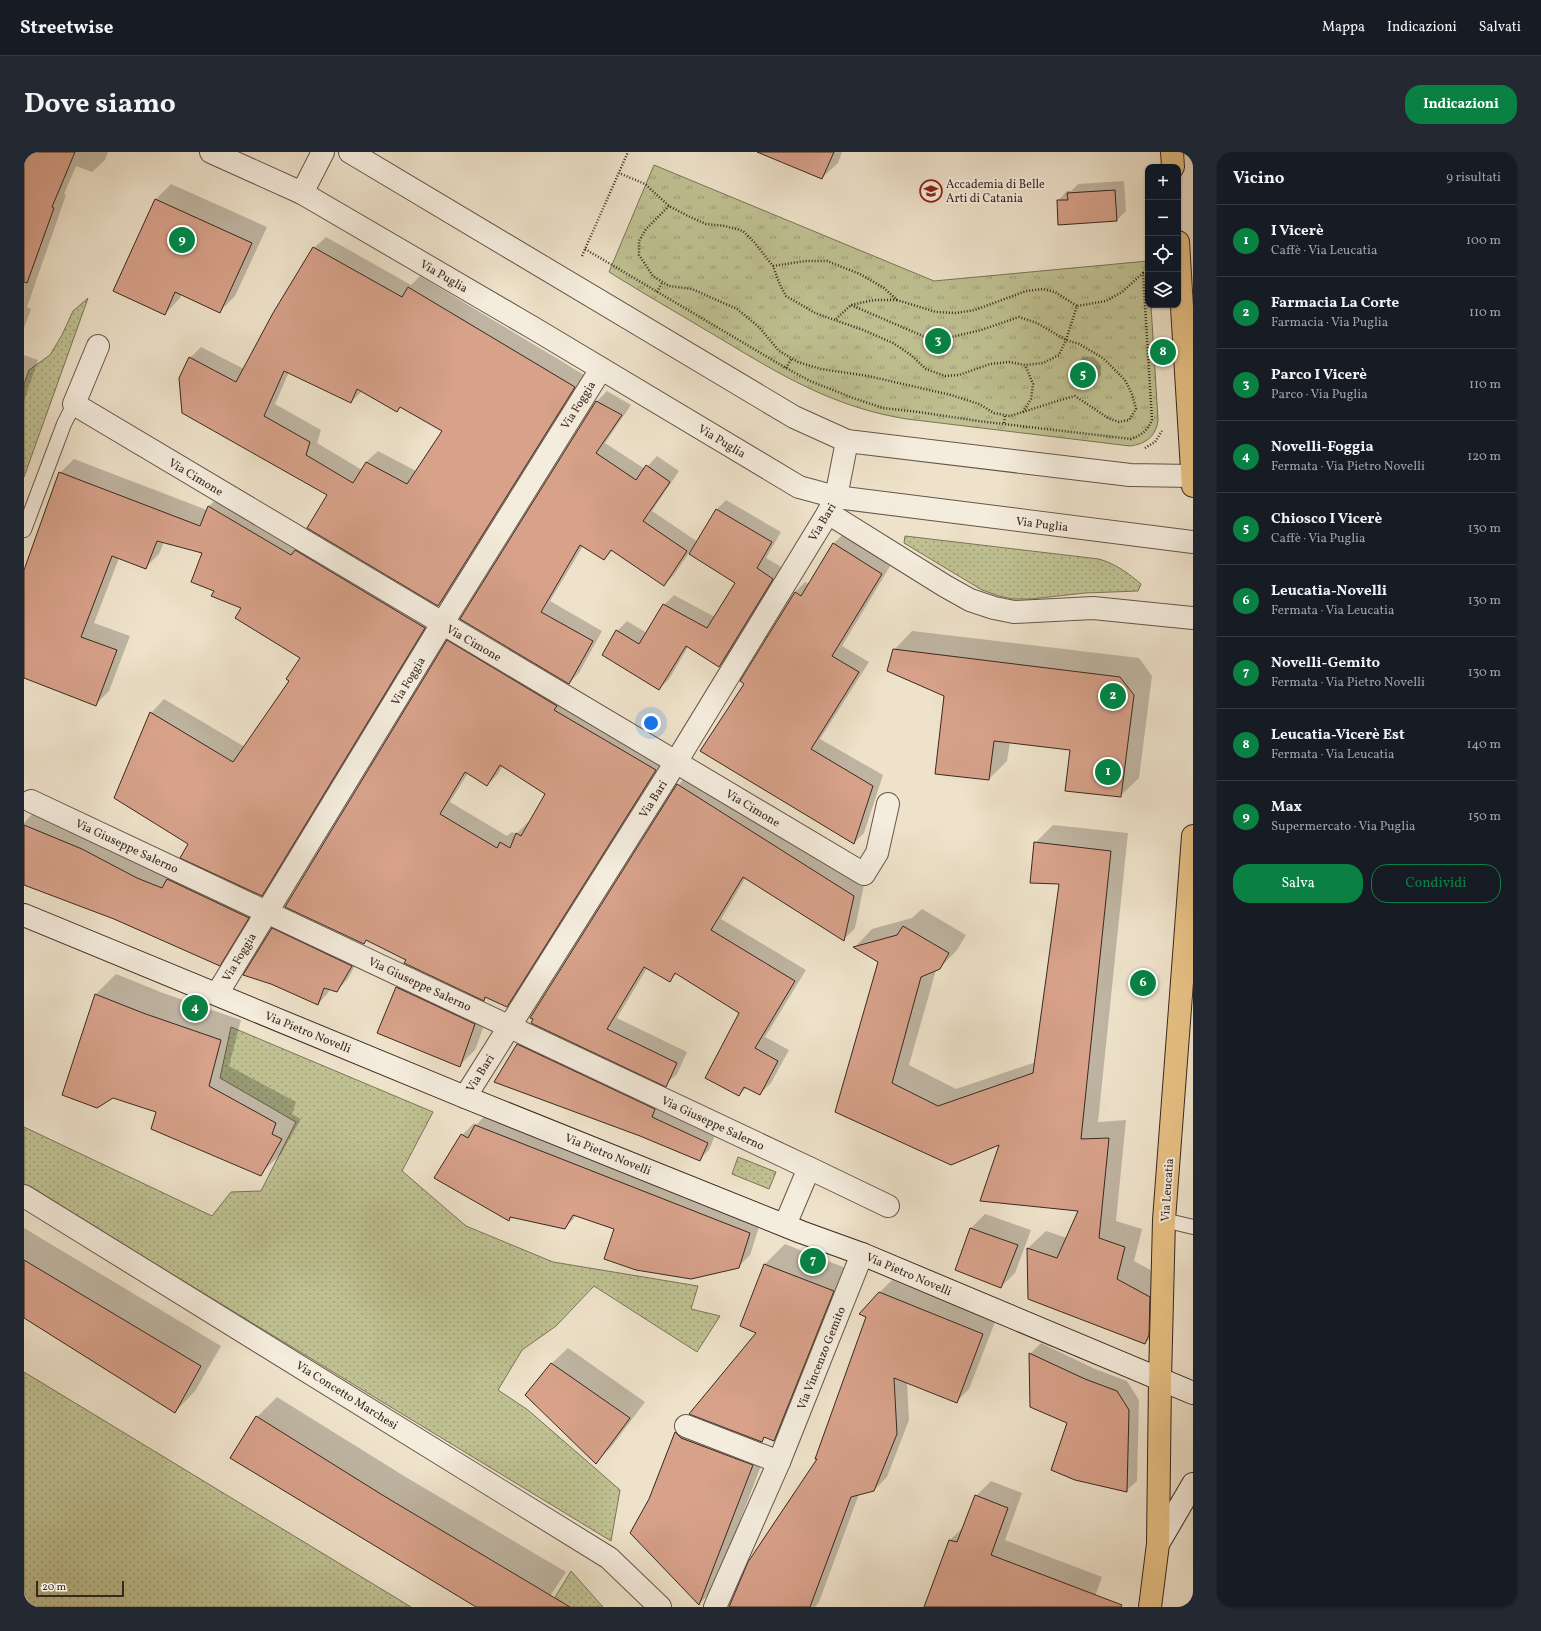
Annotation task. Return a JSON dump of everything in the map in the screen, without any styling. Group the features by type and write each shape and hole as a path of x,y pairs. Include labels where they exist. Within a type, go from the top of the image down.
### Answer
{"main road":[{"path":"1172,152 1173,164"},
{"path":"1180,272 1193,486"},
{"name":"Via Leucatia","path":"1150,1607 1158,1544 1164,1220 1193,836"}],"street":[{"name":"Via Puglia","path":"211,152 302,193 799,487 832,505 945,586 970,600 994,608 1014,612 1045,612 1093,608 1193,618"},
{"path":"302,193 323,152"},
{"path":"350,152 794,417 847,441 1130,475 1193,476"},
{"path":"74,404 98,346"},
{"name":"Via Foggia","path":"217,994 442,624 601,369"},
{"name":"Via Cimone","path":"74,404 864,874 877,853 888,804"},
{"path":"832,505 847,441"},
{"name":"Via Puglia","path":"832,505 1193,542"},
{"name":"Via Bari","path":"464,1097 676,762 832,505"},
{"name":"Via Giuseppe Salerno","path":"31,801 888,1206"},
{"name":"Via Pietro Novelli","path":"24,916 217,994 464,1097 785,1226 862,1254 1193,1393"},
{"path":"785,1226 809,1168"},
{"name":"Via Concetto Marchesi","path":"24,1196 609,1558 660,1607"},
{"name":"Via Vincenzo Gemito","path":"715,1607 779,1462 862,1254"},
{"path":"686,1426 779,1462"},
{"name":"Via Leucatia","path":"1158,1544 1193,1484"}],"lane":[{"path":"24,530 64,424 74,404"},
{"path":"1164,1220 1193,1227"}],"path":[{"path":"582,256 628,152"},
{"path":"619,173 645,184 669,206 706,224 725,226 743,231 773,266 786,296 815,313 836,319 893,342 926,368 945,376 959,375 990,364 1009,362 1025,365 1043,363 1059,355 1078,306"},
{"path":"669,206 646,229 639,241 639,255 653,276 669,286 692,289 737,309 759,327 779,351 798,362 821,369 868,376 951,396 979,404 994,413 1005,416 1010,416 1075,396 1108,418 1119,422 1129,420 1136,409 1128,387 1116,369 1103,358 1079,344 1066,340 1037,323 1019,317 981,330 948,338 923,336 851,305"},
{"path":"585,249 786,368 817,384 852,398 883,408 1131,439 1141,435 1148,429 1152,420 1143,273"},
{"path":"773,266 805,261 827,261 860,274 884,288 897,300"},
{"path":"836,319 851,305 874,300 897,300 936,312 956,314 975,310 1026,291 1043,288 1055,292 1078,306 1106,301 1122,292 1143,273"},
{"path":"657,292 662,283"},
{"path":"786,368 792,358"},
{"path":"1023,412 1031,399 1033,384 1025,365"},
{"path":"1004,423 1005,416"},
{"path":"1144,449 1155,442 1163,430 1164,424"}],"green space":[{"path":"654,165 934,281 1145,261 1145,308 1151,308 1158,420 1157,426 1149,439 1130,446 907,419 881,414 833,399 788,378 609,272"},
{"path":"88,298 24,477 24,384 29,370 50,355 62,335 73,311"},
{"path":"905,536 1099,559 1122,569 1141,584 1138,591 1085,593 1031,599 1013,599 982,590 904,543"},
{"path":"231,1027 433,1112 402,1171 466,1226 553,1262 698,1286 691,1309 720,1316 697,1352 594,1286 556,1326 522,1350 498,1390 528,1410 620,1490 611,1541 24,1184 24,1127 212,1216 231,1192 261,1191 296,1122 220,1078"},
{"path":"738,1157 776,1172 769,1189 732,1174"},
{"path":"24,1372 411,1607 24,1607"},
{"path":"571,1571 603,1607 549,1607"}],"building":[{"path":"24,152 75,152 52,207 54,208 27,283 24,282"},
{"path":"757,152 834,152 822,179"},
{"path":"1115,190 1117,221 1058,225 1057,200 1068,200 1067,193"},
{"path":"155,199 252,243 220,313 175,292 165,315 113,291"},
{"path":"313,247 402,297 408,287 575,387 438,606 307,528 327,495 182,413 179,378 189,357 236,382 273,313","holes":["284,371 351,403 357,389 397,412 400,407 442,431 407,484 366,462 353,483 306,455 310,442 264,416"]},
{"path":"1083,361 1093,365 1097,375 1093,385 1083,389 1073,385 1069,375 1073,365"},
{"path":"596,401 622,415 596,453 636,480 646,465 670,482 643,521 687,551 664,586 611,550 604,560 580,545 541,612 593,641 569,684 460,619"},
{"path":"59,472 200,526 208,506 291,555 295,550 425,628 262,896 180,858 188,844 114,798 150,712 233,762 289,681 286,679 300,658 235,618 241,608 211,596 214,591 191,582 202,553 157,541 146,569 112,556 81,637 117,650 96,706 24,678 24,570"},
{"path":"716,509 772,542 757,568 773,579 719,667 686,646 659,690 602,655 616,630 639,644 663,604 707,628 735,583 689,554"},
{"path":"833,543 882,574 832,656 859,672 811,749 873,786 854,844 700,751 744,684 740,681 795,592 801,596"},
{"path":"447,640 557,706 554,710 656,770 507,1007 485,997 484,1001 404,963 406,960 366,940 364,944 285,907","holes":["500,765 545,794 521,836 516,833 510,848 500,842 497,848 440,814 465,772 487,786"]},
{"path":"893,649 1120,677 1134,695 1121,797 1065,791 1070,750 994,741 989,780 935,774 944,696 887,671"},
{"path":"677,784 854,896 844,941 743,877 711,930 795,981 755,1048 778,1061 760,1095 744,1087 739,1096 705,1078 739,1013 675,973 670,982 644,967 607,1029 677,1063 666,1087 531,1023 533,1019 530,1018"},
{"path":"24,825 82,849 137,878 162,888 167,879 249,918 220,966 114,919 24,885"},
{"path":"1034,842 1111,851 1081,1139 1109,1138 1099,1238 1125,1247 1117,1279 1150,1297 1149,1335 1145,1344 1028,1299 1027,1248 1057,1258 1078,1211 980,1201 999,1145 951,1165 835,1112 878,962 853,947 897,935 903,926 949,953 940,969 921,977 892,1083 938,1106 1033,1073 1059,884 1030,883"},
{"path":"272,928 352,966 337,992 324,988 318,1005 271,984 243,975"},
{"path":"396,987 475,1024 460,1067 377,1033"},
{"path":"95,994 143,1013 221,1040 209,1086 276,1123 272,1134 282,1139 261,1176 151,1129 156,1112 113,1098 97,1108 62,1095"},
{"path":"517,1044 655,1109 652,1117 708,1143 700,1161 640,1136 494,1082"},
{"path":"475,1125 750,1233 739,1268 691,1279 636,1270 604,1259 614,1229 573,1215 565,1229 510,1217 509,1221 434,1178 461,1134 468,1138"},
{"path":"970,1228 1018,1245 1001,1288 955,1270"},
{"path":"24,1260 201,1366 175,1413 24,1318"},
{"path":"764,1264 834,1291 774,1441 764,1437 762,1442 689,1414 756,1333 740,1326"},
{"path":"879,1292 983,1334 957,1403 894,1378 897,1434 874,1491 851,1497 810,1607 729,1607 748,1562 817,1459 815,1459 866,1317 859,1314"},
{"path":"1029,1353 1085,1379 1117,1391 1129,1410 1127,1492 1075,1480 1051,1470 1067,1423 1030,1407"},
{"path":"551,1363 630,1418 596,1464 525,1395"},
{"path":"256,1416 384,1496 570,1607 476,1607 230,1458"},
{"path":"675,1432 681,1438 753,1465 699,1605 630,1533 649,1499"},
{"path":"975,1495 1008,1508 991,1555 1122,1605 1121,1607 924,1607 949,1540 957,1542"}],"place":[{"name":"Accademia di Belle Arti di Catania","path":"931,191"},
{"name":"Max","path":"182,240"},
{"name":"Parco I Vicerè","path":"938,341"},
{"name":"Leucatia-Vicerè Est","path":"1163,352"},
{"name":"Chiosco I Vicerè","path":"1083,375"},
{"name":"Farmacia La Corte","path":"1113,696"},
{"name":"I Vicerè","path":"1108,772"},
{"name":"Leucatia-Novelli","path":"1143,983"},
{"name":"Novelli-Foggia","path":"195,1008"},
{"name":"Novelli-Gemito","path":"813,1261"}]}
